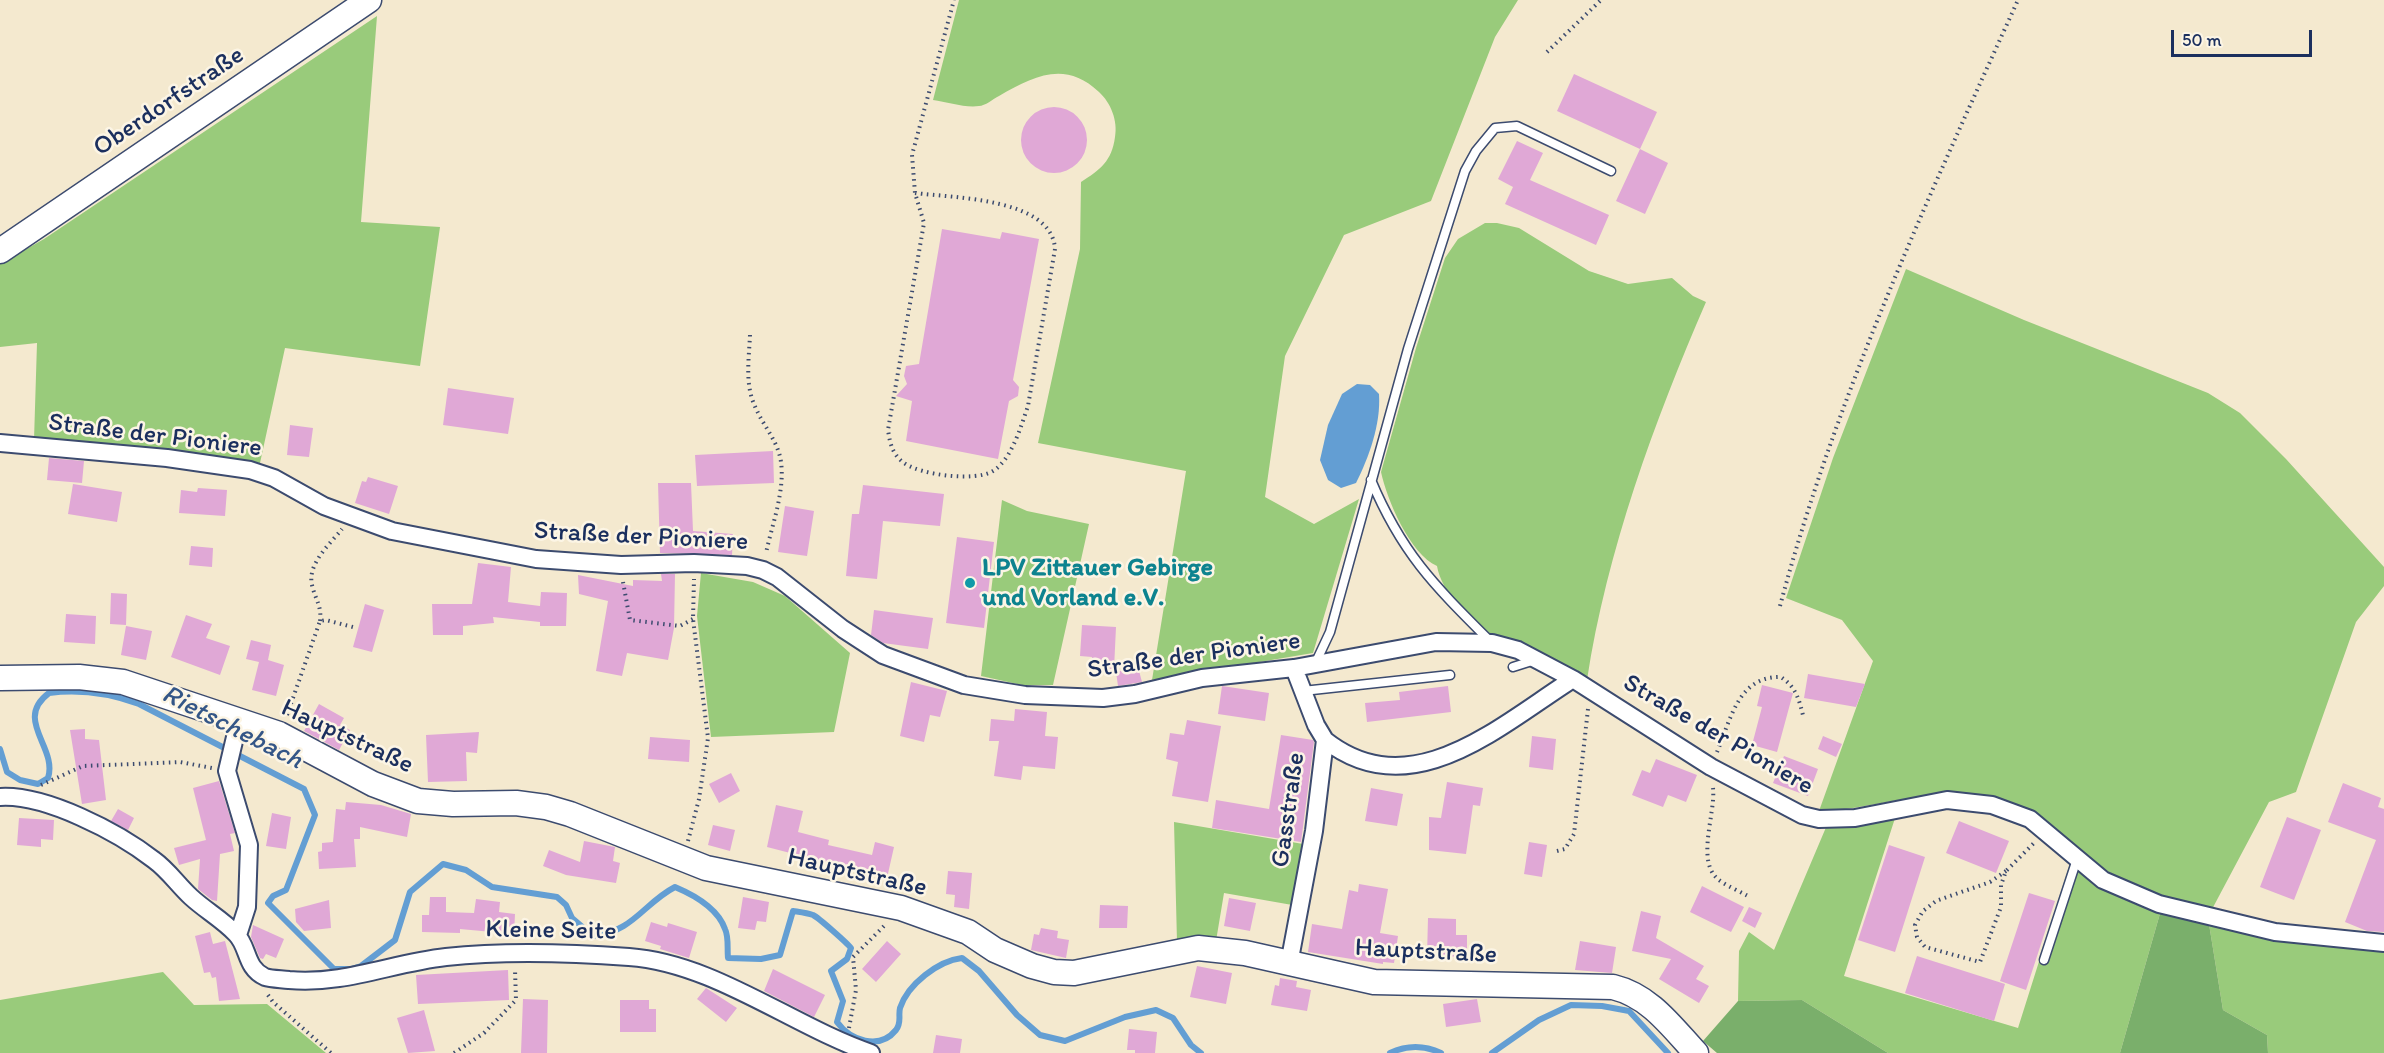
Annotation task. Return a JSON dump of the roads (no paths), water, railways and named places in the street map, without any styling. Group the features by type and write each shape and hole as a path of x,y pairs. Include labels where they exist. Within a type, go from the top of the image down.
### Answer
{"street":[{"name":"Oberdorfstraße","path":"0,251 369,0"},
{"name":"Straße der Pioniere","path":"0,443 167,458 250,470 274,478 351,518 392,531 536,559 621,565 694,563 747,566 777,577 843,628 883,655 933,675 996,691 1025,695 1103,698 1135,694 1202,678 1315,665 1436,642 1492,643 1518,650 1573,679 1711,767 1785,808 1819,819 1855,818 1947,800 1992,805 2030,819 2103,880 2159,904 2275,932 2384,943"},
{"name":"Gasstraße","path":"1289,964 1314,831 1325,741 1316,725 1294,668"},
{"name":"Hauptstraße","path":"0,678 79,677 123,682 237,728 279,734 373,784 418,801 453,804 516,803 546,807 570,814 706,868 901,908 968,932 995,950 1054,972 1074,973 1198,948 1245,953 1374,982 1622,989 1644,999 1696,1053"},
{"path":"1325,741 1343,755 1370,764 1408,766 1431,763 1465,748 1573,679"},
{"path":"0,796 22,796 44,801 132,844 156,861 191,897 238,936 248,907 249,845 238,801 227,771 237,728"},
{"name":"Kleine Seite","path":"238,936 252,969 266,978 340,980 443,957 514,955 630,957 658,962 699,974 825,1035 871,1053"}],"lane":[{"path":"1315,665 1330,632 1408,349 1465,171 1487,135 1495,128 1517,126 1611,171"},
{"path":"1371,479 1397,536 1416,564 1492,643"},
{"path":"1513,667 1537,660"},
{"path":"1304,691 1450,675"},
{"path":"2044,960 2077,859"}],"water":[{"path":"1357,384 1370,385 1379,394 1378,417 1370,451 1356,483 1341,488 1328,480 1320,460 1328,425 1342,394"}],"waterway":[{"name":"Rietschebach","path":"0,749 7,772 20,780 38,784 48,778 49,767 36,724 35,713 39,703 49,693 72,691 94,693 139,704 304,789 315,815 286,890 273,896 268,903 334,969 351,969 361,966 395,940 410,892 443,864 466,870 492,887 557,897 566,905 572,918 593,936 618,929 675,887 690,894 717,915 726,932 728,958 761,959 780,955 793,911 813,915 851,948 847,959 831,971 843,1001 837,1022 849,1034 865,1041 881,1040 889,1036 898,1027 900,1008 917,982 943,964 962,958 979,971 1017,1015 1040,1035 1065,1041 1125,1017 1156,1010 1173,1018 1191,1045 1201,1053"},
{"name":"Rietschebach","path":"1492,1053 1539,1020 1571,1005 1602,1006 1629,1011 1668,1053"},
{"name":"Rietschebach","path":"1390,1053 1403,1048 1416,1047 1428,1048 1441,1053"}],"place":[{"name":"LPV Zittauer Gebirge und Vorland e.V.","path":"970,583"}]}
